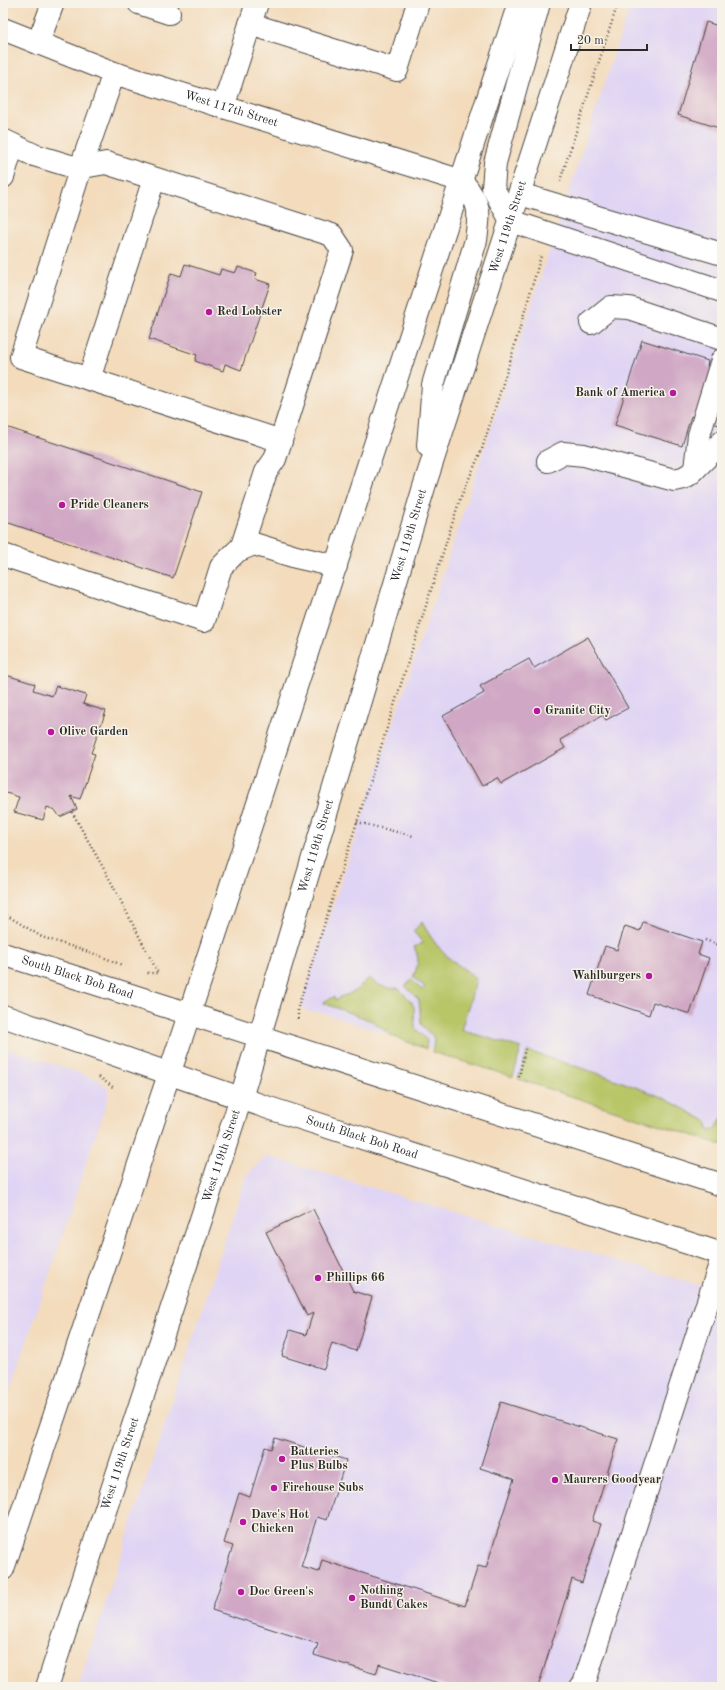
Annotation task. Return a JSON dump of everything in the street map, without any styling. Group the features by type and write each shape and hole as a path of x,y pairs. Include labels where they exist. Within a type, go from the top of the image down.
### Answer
{"main road":[{"path":"38,43 53,3"},
{"path":"139,3 169,12"},
{"path":"223,107 257,3"},
{"path":"250,24 397,70 418,3"},
{"path":"3,1569 157,1107 170,1074 519,3"},
{"path":"539,3 495,163 493,188 511,221 722,291"},
{"name":"West 119th Street","path":"47,1687 241,1098 424,487 582,3"},
{"name":"West 117th Street","path":"3,30 114,73 462,181"},
{"path":"114,73 12,358 89,379 281,441"},
{"path":"3,177 8,143 34,155 77,168 106,163 332,236 342,250 275,459 266,472 241,549"},
{"path":"89,379 154,179"},
{"path":"424,487 433,385 476,240 479,218 474,197 462,181"},
{"path":"520,194 722,254"},
{"path":"591,323 611,307 629,308 719,340 722,355"},
{"path":"695,469 699,435 722,360"},
{"path":"695,469 713,435 722,406"},
{"path":"695,469 722,442"},
{"path":"548,461 563,453 584,455 674,480 683,478 722,450"},
{"path":"3,555 204,621 221,567 241,549 254,544 296,557 336,566"},
{"name":"South Black Bob Road","path":"3,954 722,1185"},
{"name":"South Black Bob Road","path":"3,1016 241,1098 722,1254"},
{"path":"581,1687 584,1684 722,1258"}],"path":[{"path":"560,181 618,3"},
{"path":"298,1019 298,1007 460,499 482,449 539,264"},
{"path":"72,812 110,880 158,973 142,973"},
{"path":"357,822 413,836"},
{"path":"3,913 42,937 98,955 127,967"},
{"path":"705,940 722,946"},
{"path":"519,1077 525,1049"}],"shaded area":[{"path":"631,3 722,3 722,1142 319,1012 307,1012 302,1005 306,988"},
{"path":"3,1047 99,1080 108,1088 109,1095 3,1413"},
{"path":"266,1156 722,1292 722,1687 78,1687 246,1176"}],"green space":[{"path":"422,922 440,949 476,981 461,1030 521,1048 513,1077 432,1052 434,1040 431,1034 421,1023 419,1000 405,986 412,980 422,990 425,987 413,977 418,962 414,947 423,943 413,931"},
{"path":"369,978 382,986 398,988 411,1001 414,1007 415,1028 427,1040 426,1049 392,1036 372,1021 323,1003 334,997 335,1000 339,999 339,997 352,992 359,988"},
{"path":"528,1051 606,1076 662,1097 708,1122 708,1128 711,1130 716,1129 722,1117 722,1145 518,1079"}],"building":[{"path":"706,22 722,27 722,129 678,115"},
{"name":"Red Lobster","path":"185,264 219,275 221,269 235,273 238,267 257,273 255,279 270,284 241,370 225,364 223,371 195,361 197,355 149,339 171,273 181,276"},
{"name":"Bank of America","path":"642,340 708,361 707,366 722,371 722,426 691,416 682,446 615,425"},
{"path":"3,426 202,492 173,578 3,521"},
{"name":"Granite City","path":"588,637 628,708 606,720 603,715 560,740 565,748 501,784 497,778 482,786 443,716 484,693 480,686 529,659 534,668"},
{"name":"Olive Garden","path":"6,675 35,684 33,690 52,696 56,686 86,695 83,704 106,711 91,753 95,754 80,799 71,796 77,809 60,817 55,810 47,807 43,820 14,812 19,797 3,792 3,682"},
{"name":"Wahlburgers","path":"643,922 702,942 698,954 709,958 690,1014 653,1002 649,1015 589,995 605,946 617,950 625,926 640,931"},
{"name":"Phillips 66","path":"313,1209 353,1291 372,1297 356,1351 332,1343 324,1369 282,1356 290,1330 306,1335 313,1313 307,1316 266,1232"},
{"path":"501,1402 618,1439 592,1521 601,1524 582,1583 572,1579 538,1687 451,1687 379,1664 376,1674 314,1655 318,1644 212,1610 233,1546 224,1543 239,1493 250,1497 265,1447 271,1449 275,1438 346,1460 327,1520 317,1517 301,1567 319,1572 322,1560 465,1606 478,1566 486,1568 514,1479 480,1468"}],"place":[{"name":"Red Lobster","path":"209,312"},
{"name":"Bank of America","path":"673,393"},
{"name":"Pride Cleaners","path":"62,505"},
{"name":"Granite City","path":"537,711"},
{"name":"Olive Garden","path":"51,732"},
{"name":"Wahlburgers","path":"649,976"},
{"name":"Phillips 66","path":"318,1278"},
{"name":"Batteries Plus Bulbs","path":"282,1459"},
{"name":"Maurers Goodyear","path":"555,1480"},
{"name":"Firehouse Subs","path":"274,1488"},
{"name":"Dave's Hot Chicken","path":"243,1522"},
{"name":"Doc Green's","path":"241,1592"},
{"name":"Nothing Bundt Cakes","path":"352,1598"}]}
